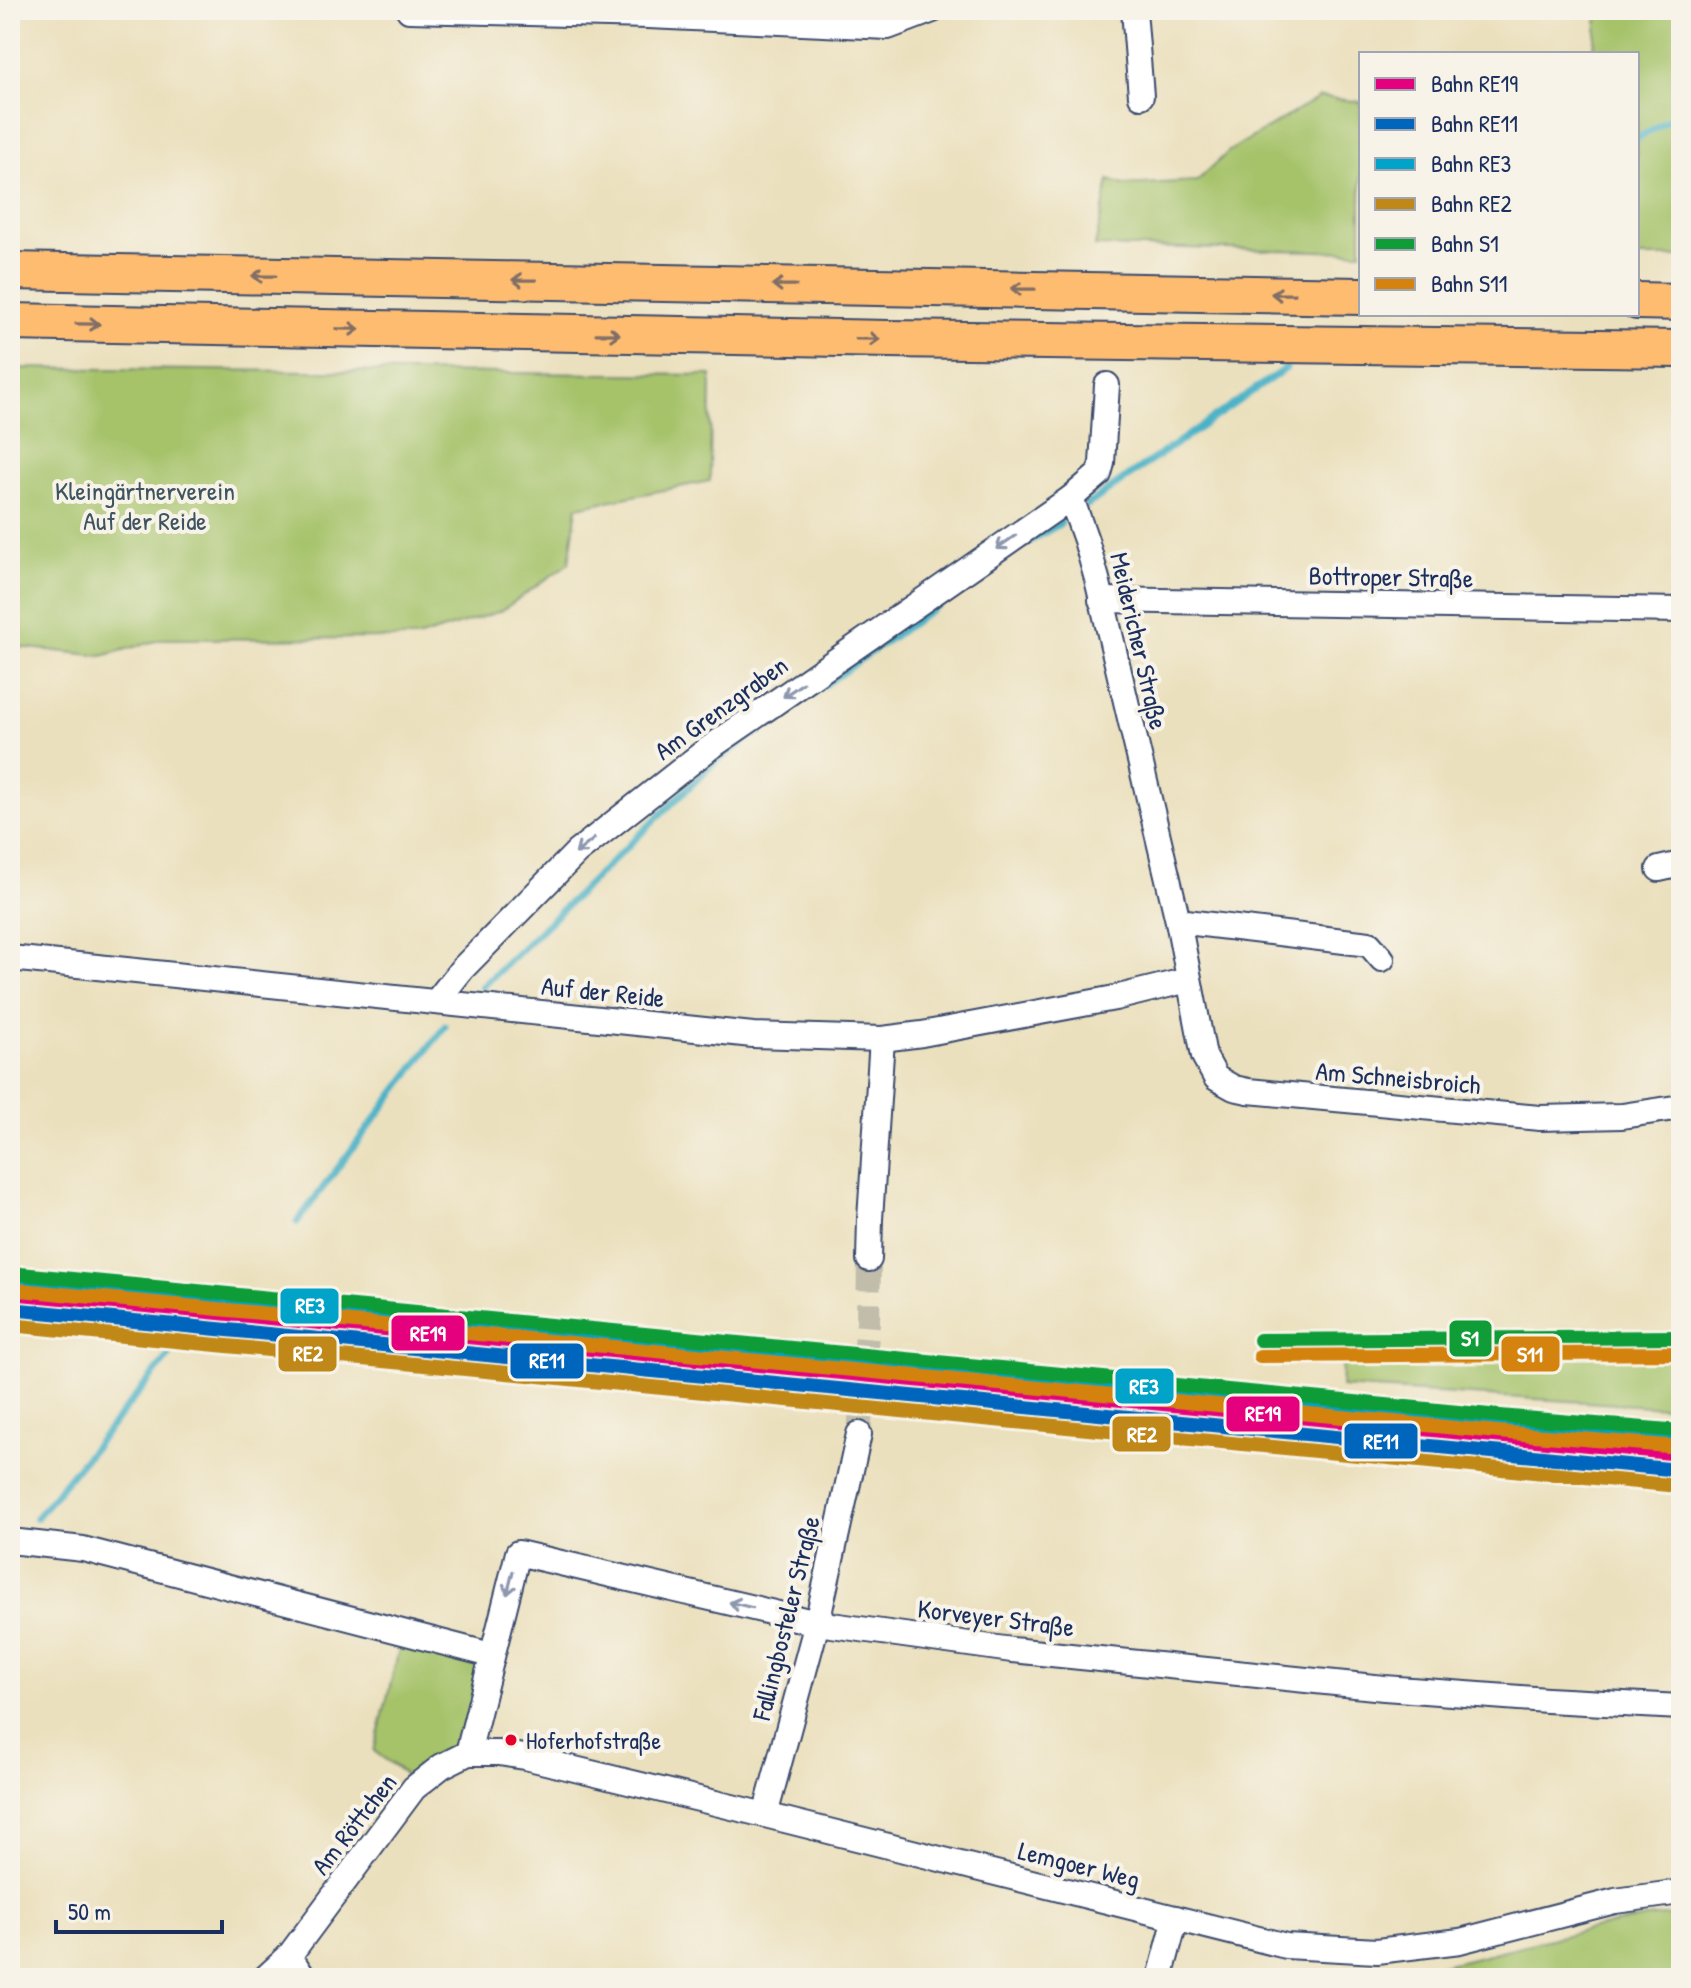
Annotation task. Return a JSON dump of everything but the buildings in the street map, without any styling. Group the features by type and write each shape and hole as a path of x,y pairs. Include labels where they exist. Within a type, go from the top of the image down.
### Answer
{"highway":[{"path":"10,271 1359,296"},
{"path":"1639,301 1681,302"},
{"path":"10,322 889,339 1681,349"}],"street":[{"path":"409,10 648,16 888,27 933,10"},
{"path":"1134,10 1141,96"},
{"path":"1071,498 1099,474 1107,385"},
{"name":"Meidericher Straße","path":"1071,498 1091,556 1178,921 1188,980"},
{"name":"Am Grenzgraben","path":"436,1002 462,969 586,844 708,749 1071,498"},
{"name":"Bottroper Straße","path":"1101,600 1681,610"},
{"path":"1178,921 1369,944 1382,959"},
{"name":"Auf der Reide","path":"10,958 753,1035 882,1039 1087,1004 1188,980"},
{"name":"Am Schneisbroich","path":"1188,980 1204,1056 1216,1078 1234,1088 1279,1095 1540,1118 1622,1116 1681,1107"},
{"path":"869,1259 882,1039"},
{"name":"Fallingbosteler Straße","path":"765,1815 817,1623 859,1434"},
{"path":"10,1541 83,1549 491,1655"},
{"name":"Korveyer Straße","path":"468,1753 518,1553 817,1623 1012,1650 1384,1688 1681,1707"},
{"name":"Lemgoer Weg","path":"468,1753 525,1757 1286,1946 1377,1951 1460,1941 1615,1901 1681,1892"},
{"name":"Am Röttchen","path":"265,1978 289,1956 414,1788 442,1766 468,1753"},
{"path":"1160,1978 1176,1918"},
{"path":"289,1956 304,1978"}],"green space":[{"path":"1599,10 1681,10 1681,257 1639,257 1639,52 1593,52"},
{"path":"1320,97 1359,102 1359,252 1095,246 1109,180 1124,185 1197,181 1229,151"},
{"name":"Kleingärtnerverein Auf der Reide","path":"10,368 711,375 710,481 577,507 569,563 501,611 417,638 163,639 102,656 10,646"},
{"path":"1343,1353 1681,1353 1681,1408 1341,1387"},
{"path":"403,1633 491,1655 468,1753 414,1788 402,1772 374,1751"},
{"path":"1681,1914 1681,1978 1351,1978 1353,1975 1444,1965 1587,1930"}],"waterway":[{"path":"1639,138 1681,112"},
{"path":"1087,505 1286,368"},
{"path":"1025,544 1061,523"},
{"path":"482,987 714,763 949,597"},
{"path":"297,1222 445,1026"},
{"path":"36,1518 181,1341"}],"tunnel":[{"path":"859,1434 868,1322 869,1259"}],"rail line":[{"name":"S1","path":"10,1273 1681,1431"},
{"name":"RE3","path":"12,1277 1681,1438"},
{"name":"S11","path":"10,1289 1680,1447"},
{"name":"RE19","path":"10,1293 1681,1454"},
{"name":"RE11","path":"10,1309 1679,1470"},
{"name":"RE2","path":"10,1325 1678,1486"},
{"name":"S1","path":"1260,1340 1681,1337"},
{"name":"S11","path":"1260,1356 1681,1353"}],"place":[{"name":"Hoferhofstraße","path":"511,1740"}]}
